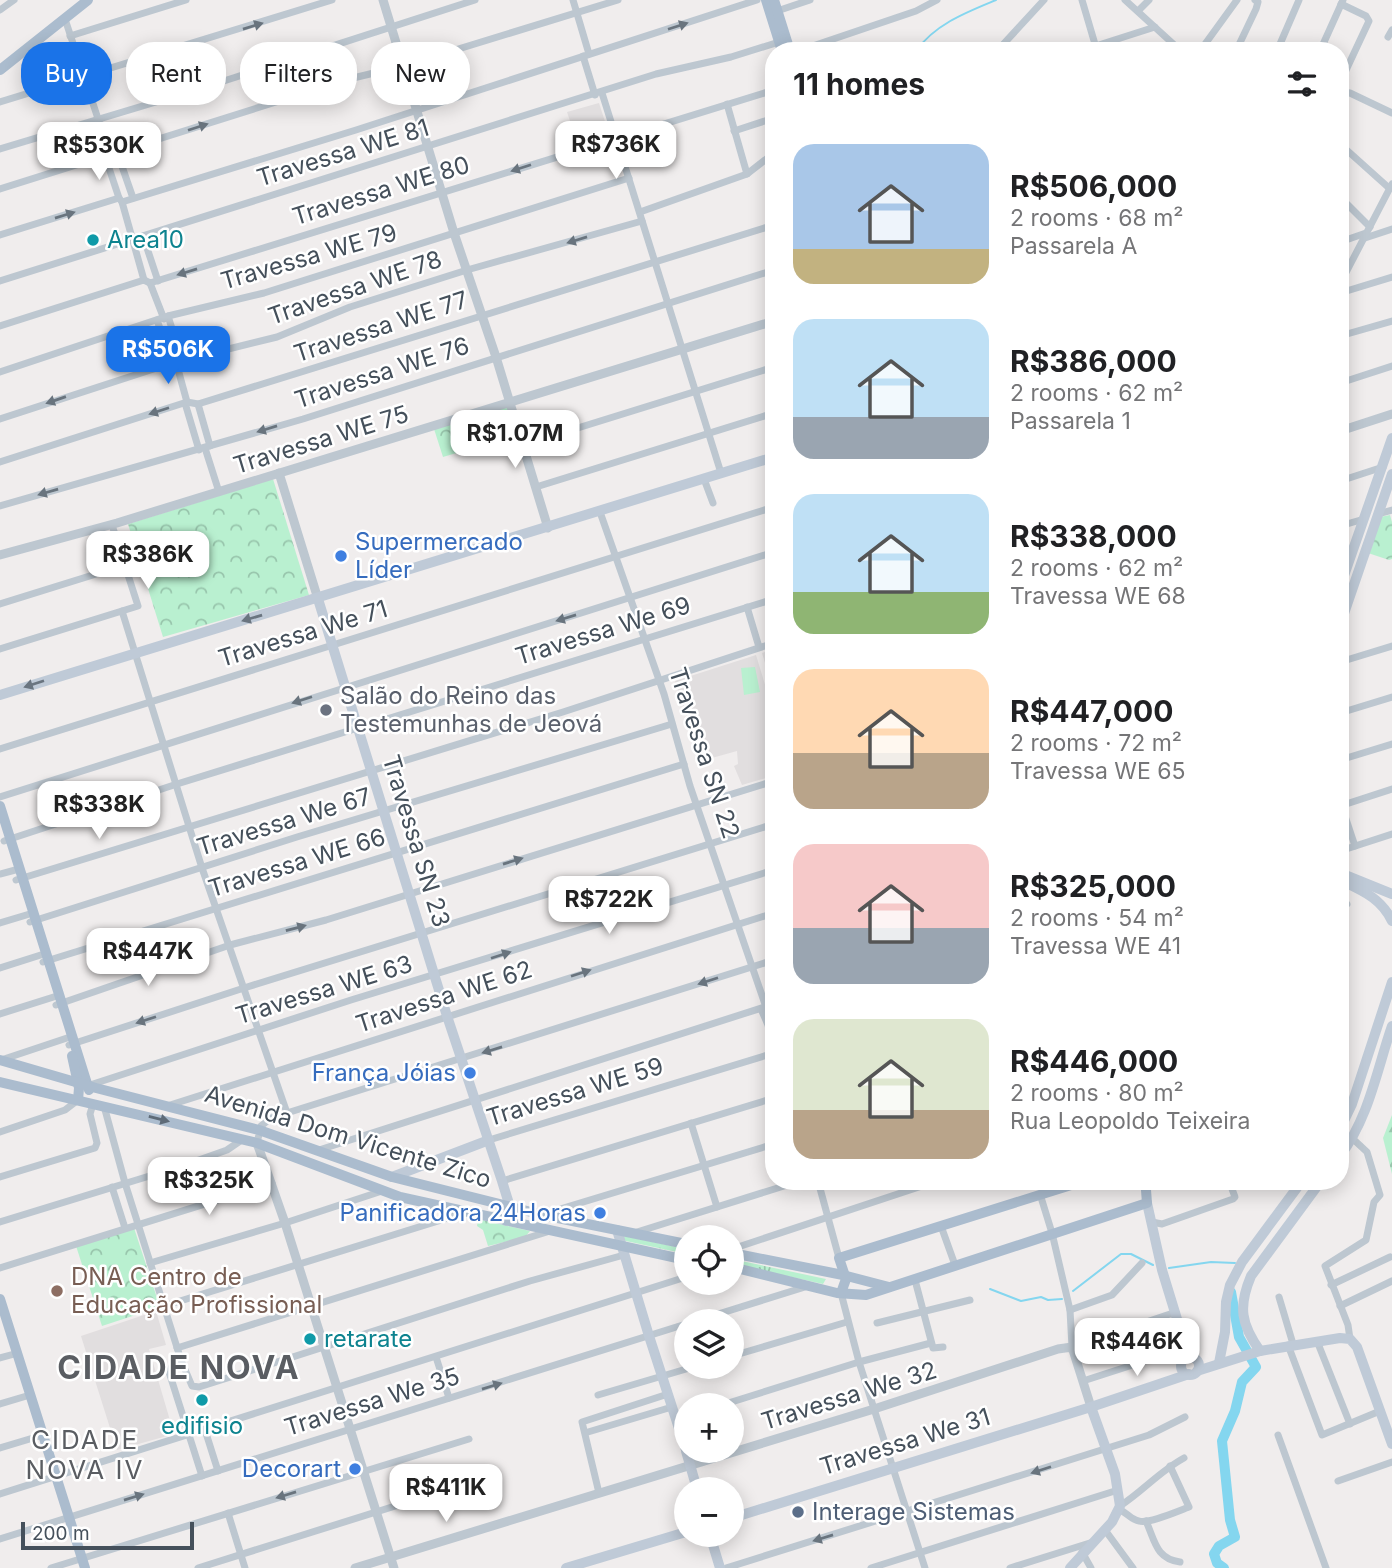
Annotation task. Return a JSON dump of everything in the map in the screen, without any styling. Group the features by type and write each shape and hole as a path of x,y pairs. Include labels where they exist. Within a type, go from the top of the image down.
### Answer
{"main road":[{"path":"0,70 88,0"},
{"path":"766,0 780,42"},
{"path":"776,5 787,42"},
{"path":"1349,557 1392,438"},
{"path":"0,695 765,460"},
{"path":"1349,599 1392,474"},
{"name":"Travessa SN 23","path":"318,599 447,1016 510,1207"},
{"path":"0,806 4,832 83,1084 98,1105"},
{"path":"1349,877 1392,894"},
{"path":"1349,884 1375,897 1392,921"},
{"path":"1349,1110 1392,982"},
{"path":"1349,1144 1363,1114 1392,1026"},
{"name":"Avenida Dom Vicente Zico","path":"0,1060 259,1130 391,1177 542,1215 674,1241"},
{"path":"38,1091 51,1082 46,1072"},
{"name":"Avenida Dom Vicente Zico","path":"0,1082 243,1139 382,1191 552,1230 622,1250 674,1258"},
{"path":"78,1100 83,1084"},
{"name":"Travessa WE 59","path":"391,1177 489,1140"},
{"path":"841,1293 846,1283 839,1258 1054,1190"},
{"path":"1147,1190 1147,1203 1162,1270 1183,1345 1192,1365 1219,1363 1291,1345 1350,1339 1357,1347 1392,1444"},
{"path":"1219,1363 1225,1332 1226,1302 1236,1272 1296,1190"},
{"path":"1257,1352 1243,1317 1244,1293 1251,1276 1314,1190"},
{"path":"744,1270 841,1293 866,1295 1147,1203"},
{"path":"506,1221 510,1207"},
{"path":"617,1230 674,1409"},
{"path":"744,1254 890,1288"},
{"path":"0,1298 2,1312 18,1353 84,1564"},
{"name":"Travessa We 31","path":"744,1514 1091,1407 1192,1365"},
{"path":"1070,1568 1105,1530 1120,1508 1118,1490 1091,1407"},
{"path":"691,1465 694,1477"},
{"path":"566,1568 674,1536"},
{"path":"714,1547 720,1568"}],"street":[{"path":"0,10 14,0"},
{"path":"70,36 186,0"},
{"path":"112,68 332,0"},
{"path":"383,0 396,42"},
{"path":"0,149 98,117 199,89 475,0"},
{"path":"573,0 586,55 618,137 654,262 721,472"},
{"path":"470,45 618,0"},
{"path":"0,235 133,198 356,130 416,108 757,0"},
{"path":"776,5 810,0"},
{"path":"825,42 916,11 937,0"},
{"path":"1005,42 1044,0"},
{"path":"1082,0 1094,42"},
{"path":"1125,0 1171,42"},
{"path":"1138,11 1149,0"},
{"path":"1207,42 1237,0"},
{"path":"1240,42 1256,9 1258,2 1255,0"},
{"path":"1282,42 1299,0"},
{"path":"1324,42 1342,2 1366,16 1369,21 1349,64"},
{"path":"65,19 72,42"},
{"path":"1113,42 1155,27"},
{"name":"Travessa WE 81","path":"0,281 656,74 765,50"},
{"path":"0,189 371,74"},
{"name":"Travessa WE 80","path":"0,326 765,93"},
{"path":"1350,93 1392,113"},
{"path":"0,102 21,96"},
{"path":"727,104 747,174"},
{"path":"94,105 111,154 133,198"},
{"path":"415,105 548,528"},
{"path":"734,131 765,121"},
{"path":"1349,151 1391,186 1349,267"},
{"path":"111,154 120,200 132,239 151,281 177,362 186,403 205,448 219,492"},
{"name":"Travessa WE 78","path":"0,419 177,362 277,337 349,307 641,217 747,174 765,160"},
{"name":"Travessa WE 79","path":"0,372 163,318 264,293 629,178"},
{"path":"1349,209 1367,233"},
{"name":"Travessa WE 77","path":"0,461 186,403 198,404 765,228"},
{"path":"1349,239 1392,229"},
{"path":"143,236 151,281"},
{"name":"Travessa WE 76","path":"0,506 205,448 765,273"},
{"path":"1349,290 1392,276"},
{"path":"1349,333 1392,321"},
{"name":"Travessa WE 75","path":"0,555 112,525 765,324"},
{"path":"1349,380 1392,366"},
{"path":"523,445 765,370"},
{"path":"198,404 205,448"},
{"path":"1349,428 1392,414"},
{"path":"536,486 765,416"},
{"path":"1349,478 1383,467"},
{"name":"Travessa SN 23","path":"279,473 318,599"},
{"path":"704,479 713,503"},
{"path":"617,557 765,510"},
{"path":"1378,514 1392,510"},
{"name":"Travessa SN 22","path":"600,512 632,598 736,924 765,1002"},
{"path":"1349,523 1364,519"},
{"path":"0,649 136,607 112,525"},
{"path":"0,797 765,555"},
{"name":"Travessa We 71","path":"0,749 617,557"},
{"path":"0,604 125,565"},
{"name":"Travessa We 69","path":"4,832 177,784 765,602"},
{"path":"747,607 759,647"},
{"path":"122,611 202,868 287,1113"},
{"path":"0,874 18,874 190,827 765,645"},
{"path":"1349,660 1392,646"},
{"path":"1349,710 1392,697"},
{"name":"Travessa We 67","path":"0,923 32,917 202,868 576,751 672,724"},
{"path":"1349,757 1392,744"},
{"name":"Travessa WE 66","path":"45,958 217,908 684,764"},
{"path":"0,1014 58,1000 230,945 326,920 765,784"},
{"path":"1349,802 1392,789"},
{"path":"0,1060 422,934 765,827"},
{"path":"1349,828 1355,845"},
{"path":"1349,847 1392,834"},
{"name":"Travessa WE 63","path":"83,1084 765,873"},
{"name":"Travessa WE 62","path":"166,1106 765,916"},
{"path":"0,968 45,958"},
{"path":"394,1568 285,1223 257,1143 259,1130 267,1120 287,1113 765,963"},
{"path":"319,1150 765,1008"},
{"name":"Travessa WE 59","path":"489,1140 765,1055"},
{"path":"0,1132 65,1110 78,1100"},
{"path":"502,1181 765,1101"},
{"path":"0,1177 95,1147 97,1143 90,1114 98,1105 192,1387 199,1387 622,1250"},
{"path":"691,1123 717,1208"},
{"path":"0,1222 227,1150 243,1139"},
{"path":"1350,1339 1348,1325 1325,1266 1366,1240 1374,1202 1380,1195 1367,1152 1353,1139"},
{"path":"542,1215 765,1147"},
{"path":"0,1268 272,1183"},
{"path":"112,1187 125,1228"},
{"path":"634,1233 772,1190"},
{"path":"820,1190 839,1258"},
{"path":"744,1247 910,1190"},
{"path":"1152,1223 1162,1224 1226,1201 1235,1196 1233,1190"},
{"path":"150,1263 382,1191"},
{"path":"1040,1194 1070,1310 1072,1347 1091,1407"},
{"path":"164,1306 468,1212"},
{"path":"941,1226 955,1265"},
{"path":"177,1348 552,1230"},
{"path":"1331,1285 1390,1257"},
{"path":"1070,1310 1112,1295 1142,1263"},
{"path":"915,1280 933,1348 943,1348"},
{"path":"0,1494 674,1281"},
{"path":"1340,1306 1392,1281"},
{"path":"734,1309 807,1286"},
{"path":"841,1293 859,1362 925,1568"},
{"path":"1279,1297 1291,1345 1322,1435 1380,1411"},
{"path":"877,1323 970,1300"},
{"path":"1072,1347 1175,1312"},
{"path":"744,1352 847,1322"},
{"name":"Travessa We 35","path":"69,1517 674,1328"},
{"path":"1317,1341 1350,1424"},
{"path":"744,1398 859,1362 931,1343"},
{"path":"1083,1381 1183,1345"},
{"name":"Travessa We 32","path":"355,1568 874,1409 1058,1349 1072,1347"},
{"path":"0,1358 18,1353"},
{"path":"436,1357 449,1398"},
{"path":"181,1360 173,1364 169,1372 202,1476"},
{"path":"598,1395 674,1372"},
{"path":"599,1493 585,1432 580,1424 584,1420 668,1394"},
{"path":"0,1404 30,1395"},
{"path":"585,1432 672,1407"},
{"path":"726,1568 1149,1435 1185,1418"},
{"path":"205,1430 218,1471"},
{"path":"0,1448 43,1435"},
{"path":"1278,1436 1325,1568"},
{"path":"51,1568 84,1564 228,1513 469,1439"},
{"path":"1170,1466 1189,1507 1146,1521 1138,1521 1120,1508 1170,1466 1184,1458"},
{"path":"1338,1481 1392,1462"},
{"path":"198,1568 481,1479"},
{"path":"871,1568 1118,1490"},
{"path":"228,1513 245,1568"},
{"path":"0,1539 69,1517"},
{"path":"1146,1521 1162,1556 1180,1562"},
{"path":"1105,1530 1133,1568"},
{"path":"1010,1568 1093,1542"},
{"path":"1082,1552 1091,1568"}],"shaded area":[{"path":"599,103 609,134 578,145 567,112"},
{"path":"756,655 765,685 765,778 742,785 734,766 738,764 737,751 701,761 675,681"},
{"path":"156,1311 166,1345 149,1349 174,1434 117,1450 81,1336"}],"green space":[{"path":"600,124 603,134 580,141 577,132"},
{"path":"508,406 517,435 443,457 434,429"},
{"path":"273,479 309,595 163,637 128,524"},
{"path":"1390,515 1392,559 1389,560 1368,553 1380,517"},
{"path":"755,667 760,692 744,695 741,668"},
{"path":"1392,1115 1392,1174 1383,1138"},
{"path":"478,1219 530,1231 525,1237 488,1246 483,1230 477,1226"},
{"path":"134,1228 160,1307 102,1326 76,1246"},
{"path":"624,1236 674,1246 674,1251 626,1241 623,1240"},
{"path":"744,1262 826,1279 823,1284 744,1267"}],"waterway":[{"path":"924,42 942,26 996,0"},
{"path":"1073,1291 1121,1254 1131,1254 1153,1265"},
{"path":"1169,1268 1211,1262 1235,1263"},
{"path":"990,1289 1021,1301 1041,1297 1048,1300 1062,1299"},
{"path":"1224,1568 1217,1563 1214,1554 1219,1546 1235,1537 1230,1520 1222,1441 1235,1411 1242,1382 1256,1367 1239,1337 1231,1292"}],"place":[{"name":"Area10","path":"93,240"},
{"name":"Supermercado Líder","path":"341,556"},
{"name":"Salão do Reino das Testemunhas de Jeová","path":"326,710"},
{"name":"França Jóias","path":"470,1073"},
{"name":"Panificadora 24Horas","path":"600,1213"},
{"name":"DNA Centro de Educação Profissional","path":"57,1291"},
{"name":"retarate","path":"310,1339"},
{"name":"edifisio","path":"202,1400"},
{"name":"Decorart","path":"355,1469"},
{"name":"Interage Sistemas","path":"798,1512"}],"district":[{"name":"CIDADE NOVA","path":"179,1368"},
{"name":"CIDADE NOVA IV","path":"85,1455"}]}
